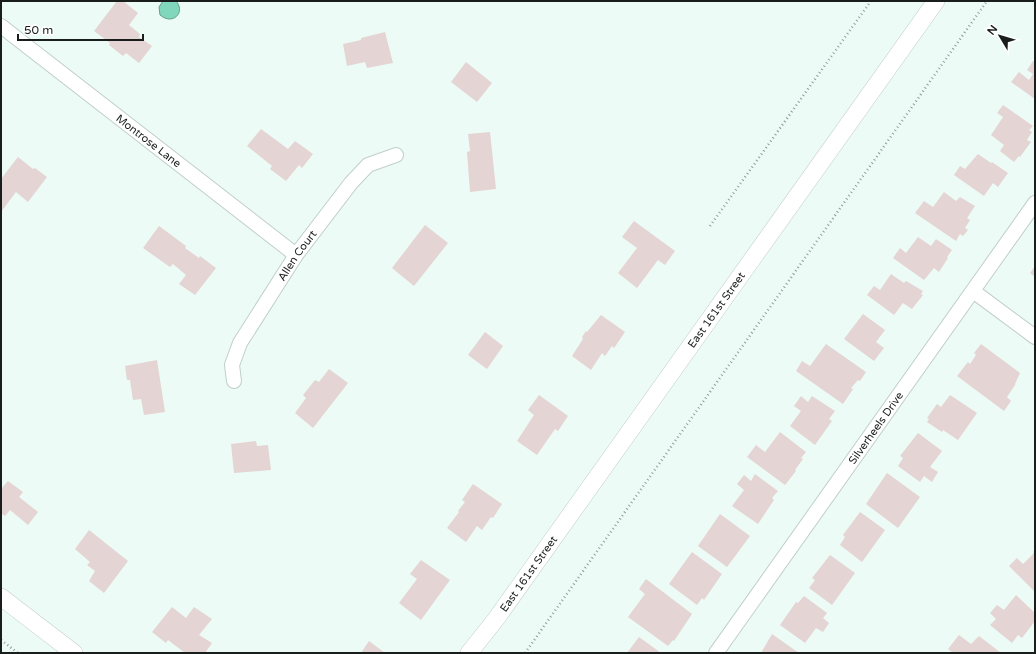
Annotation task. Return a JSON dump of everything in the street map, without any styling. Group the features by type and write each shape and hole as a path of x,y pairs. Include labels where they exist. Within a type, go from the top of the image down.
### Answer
{"street":[{"name":"East 161st Street","path":"469,653 496,619 936,1"},
{"name":"Montrose Lane","path":"1,26 296,254"},
{"name":"Allen Court","path":"234,382 232,365 240,343 296,254 351,183 368,165 396,156"},
{"name":"Silverheels Drive","path":"716,653 1035,203"},
{"path":"973,291 1035,337"},
{"path":"1,597 74,653"},
{"name":"East 161st Street","path":"480,653 496,619"}],"path":[{"path":"710,226 872,1"},
{"path":"525,653 987,1"},
{"path":"1,640 18,653"}],"shaded area":[{"path":"163,1 176,1 180,9 177,16 169,19 160,15 159,7"}],"building":[{"path":"117,1 123,1 138,13 129,25 140,34 139,37 152,46 139,63 126,53 123,56 109,45 110,43 94,31"},
{"path":"385,32 393,63 367,68 365,62 347,66 343,44"},
{"path":"1033,61 1035,62 1035,99 1011,82 1019,72 1029,80 1033,74 1027,70"},
{"path":"466,62 492,83 477,102 451,82"},
{"path":"1003,105 1033,126 1029,130 1032,132 1027,140 1031,142 1020,157 1019,156 1014,162 1000,151 1004,145 991,135 1003,117 997,113"},
{"path":"261,129 288,149 295,141 313,154 302,168 299,165 286,181 270,169 272,166 247,146"},
{"path":"490,132 496,189 470,192 467,152 470,151 468,134"},
{"path":"978,154 1008,173 998,187 993,183 984,196 954,175 960,166 965,169"},
{"path":"18,157 33,169 35,168 47,177 28,202 16,192 1,212 1,179"},
{"path":"944,192 956,201 960,197 975,206 967,218 970,220 965,228 968,230 963,236 960,234 956,241 915,213 924,201 933,207"},
{"path":"634,221 675,251 665,265 658,260 637,288 618,273 637,248 622,237"},
{"path":"425,225 448,243 414,286 392,268"},
{"path":"159,226 186,246 185,248 199,258 200,256 216,268 195,295 179,284 186,275 173,264 170,267 143,248"},
{"path":"918,237 931,246 936,239 952,250 939,272 934,268 924,280 893,258 900,248 906,253"},
{"path":"1035,266 1035,277 1030,273"},
{"path":"891,274 904,283 906,281 923,291 921,294 923,295 912,309 903,303 894,315 867,295 874,286 880,290"},
{"path":"863,314 885,330 876,342 884,348 874,361 844,339"},
{"path":"601,315 625,332 614,348 612,346 605,356 602,353 591,370 572,356 583,339 582,337 586,331 587,332"},
{"path":"485,332 503,346 487,369 468,355"},
{"path":"826,344 866,372 860,381 858,380 851,388 853,389 843,404 796,371 802,361 810,366"},
{"path":"981,344 1020,373 1015,385 1007,397 1011,401 1004,411 957,376 968,362 970,364 976,355 974,353"},
{"path":"157,360 165,412 144,415 141,399 133,400 130,380 127,380 125,366"},
{"path":"329,369 348,383 313,428 295,413 306,398 303,395 315,380 319,382"},
{"path":"539,395 568,416 558,431 555,429 537,455 517,441 534,415 528,410"},
{"path":"950,395 977,413 958,440 927,422 929,419 927,418 937,404 941,407"},
{"path":"801,396 808,402 812,396 835,411 829,419 832,421 815,445 790,426 801,411 794,406"},
{"path":"780,432 806,452 801,458 803,459 795,470 796,471 785,485 747,457 756,445 765,452"},
{"path":"918,433 942,451 930,467 938,472 932,482 924,476 920,482 898,466 903,458 900,456"},
{"path":"256,441 257,446 268,445 271,470 234,473 231,444"},
{"path":"887,473 920,497 898,528 866,504"},
{"path":"755,474 778,491 772,498 774,500 758,524 732,506 744,490 737,484 744,475 751,481"},
{"path":"8,481 23,492 19,497 38,512 28,525 10,510 5,516 1,513 1,489"},
{"path":"473,484 502,504 493,518 491,517 482,530 477,526 466,542 447,528 465,502 462,500"},
{"path":"860,512 885,530 862,562 840,545 845,537 843,535"},
{"path":"720,514 750,536 727,567 698,546"},
{"path":"89,530 128,561 104,593 89,581 95,571 87,565 90,562 75,549"},
{"path":"1035,549 1035,592 1009,566 1017,558 1023,564 1034,553 1033,552"},
{"path":"692,552 722,574 704,600 702,598 697,605 669,584"},
{"path":"830,555 855,573 832,605 809,588 815,580 812,578"},
{"path":"421,560 450,580 421,620 399,603 417,579 410,574"},
{"path":"646,579 692,614 674,641 673,640 668,646 628,617 645,594 639,589"},
{"path":"1016,595 1035,613 1035,621 1022,638 1018,635 1012,643 990,625 996,619 990,613 997,605 1004,610"},
{"path":"804,596 827,613 823,618 829,623 823,632 816,628 805,643 780,625 796,602 798,603"},
{"path":"172,607 186,618 194,607 212,619 199,635 212,643 205,653 185,653 168,640 166,643 152,632"},
{"path":"772,634 799,653 761,653"},
{"path":"959,635 971,644 979,636 1001,653 953,653 948,649"},
{"path":"639,637 661,653 627,653"},
{"path":"369,641 385,653 361,653"}]}
